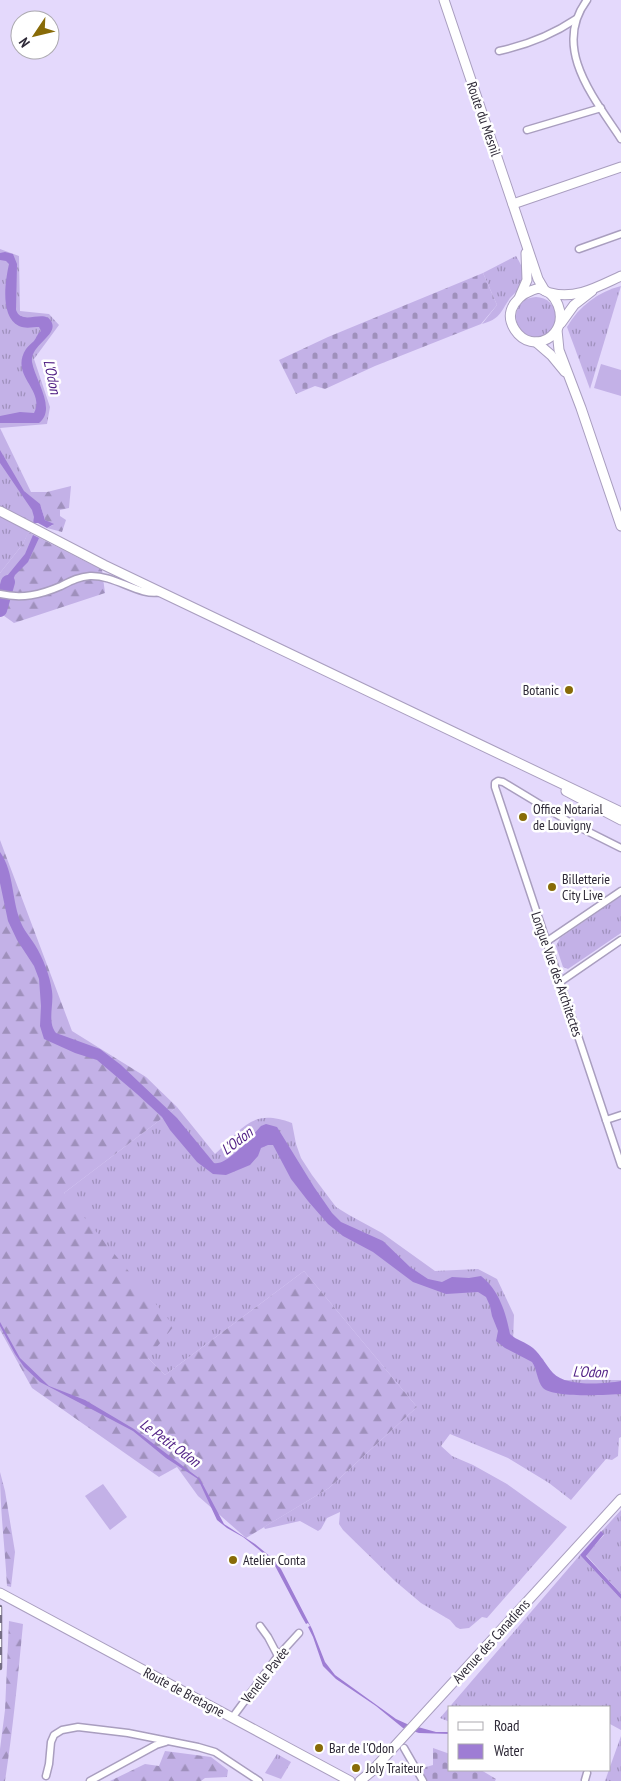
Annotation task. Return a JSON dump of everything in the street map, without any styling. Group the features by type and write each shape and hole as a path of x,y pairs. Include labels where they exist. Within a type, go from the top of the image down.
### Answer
{"main road":[{"name":"Route du Mesnil","path":"444,0 538,279 548,292"},
{"path":"513,204 621,168"},
{"name":"Route du Mesnil","path":"519,296 527,280 525,238"},
{"path":"596,288 574,305 559,327 546,340 536,342 525,339 512,326 510,313 514,302 519,296 530,290 538,288 561,296 570,296 596,288 621,276"},
{"path":"548,292 556,300 561,312 559,327 560,350 621,526"},
{"path":"536,342 570,378"},
{"path":"0,510 61,543 161,592 621,812"},
{"path":"547,777 566,791 621,820"},
{"name":"Avenue des Canadiens","path":"360,1781 372,1772 621,1499"},
{"name":"Route de Bretagne","path":"0,1593 350,1781"}],"street":[{"path":"588,0 576,20 574,36 576,62 584,83 621,139"},
{"path":"499,51 536,41 576,20"},
{"path":"527,130 601,108"},
{"path":"579,249 621,234"},
{"path":"0,594 21,597 39,594 73,579 89,576 110,578 151,594 161,592"},
{"name":"Longue Vue des Architectes","path":"621,848 571,823 503,782 498,781 495,783 494,788 621,1164"},
{"path":"546,942 621,890"},
{"path":"560,982 621,940"},
{"path":"606,1120 621,1115"},
{"path":"260,1626 278,1656"},
{"name":"Venelle Pavée","path":"232,1718 278,1656 299,1633"},
{"path":"46,1776 50,1764 51,1742 54,1735 62,1730 78,1727 110,1730 215,1752 259,1781"},
{"path":"90,1781 156,1745 166,1742"},
{"path":"404,1748 423,1781"}],"green space":[{"path":"0,249 19,256 20,311 49,314 59,325 34,359 50,407 47,424 0,428"},
{"path":"516,256 523,272 523,280 519,289 510,298 499,315 493,320 482,324 497,305 483,273"},
{"path":"483,273 497,305 481,324 375,366 325,389 315,386 296,394 279,360 328,337"},
{"path":"621,286 590,389 567,327 583,306 597,296"},
{"path":"540,297 547,300 553,306 556,317 555,325 547,334 540,337 532,337 525,334 517,325 516,313 519,306 528,298"},
{"path":"601,364 621,370 621,396 594,388"},
{"path":"0,428 31,492 47,492 23,544 0,573"},
{"path":"71,486 69,508 60,510 60,516 66,520 62,532 47,528 53,525 45,520 40,504 47,492"},
{"path":"28,532 102,570 105,593 14,623 0,613 0,573 23,544"},
{"path":"0,840 72,1031 146,1077 177,1107 64,1193 174,1326 148,1358 165,1375 304,1271 417,1407 329,1488 246,1538 198,1496 177,1467 159,1477 32,1388 0,1330"},
{"path":"621,896 621,933 568,969 563,967 556,946 560,938"},
{"path":"177,1107 215,1154 241,1129 257,1119 278,1119 292,1123 301,1158 336,1207 382,1233 435,1271 478,1269 497,1279 514,1315 513,1341 543,1359 551,1380 621,1380 621,1437 619,1438 618,1456 612,1460 606,1459 571,1500 549,1483 508,1458 450,1434 441,1446 452,1456 473,1465 507,1484 567,1527 487,1618 482,1617 469,1628 460,1629 450,1620 421,1603 395,1581 343,1530 339,1524 340,1512 327,1518 318,1531 300,1521 265,1529 264,1527 329,1488 417,1407 304,1271 165,1375 148,1358 64,1193"},
{"path":"0,1472 15,1552 11,1587 7,1586"},
{"path":"103,1484 127,1517 110,1530 85,1496"},
{"path":"621,1510 621,1594 586,1555 604,1535 601,1532"},
{"path":"580,1555 621,1599 621,1730 611,1725 611,1706 450,1706"},
{"path":"9,1621 23,1624 8,1761 5,1781 0,1781 0,1749 5,1710"},
{"path":"448,1709 448,1721 440,1718"},
{"path":"621,1736 621,1781 605,1781 609,1771 611,1771 611,1764"},
{"path":"433,1748 448,1753 448,1771 483,1771 496,1779 495,1781 427,1781 419,1769 433,1765"},
{"path":"165,1751 211,1757 228,1770 227,1777 205,1778 201,1781 110,1781 145,1764 159,1766"},
{"path":"277,1754 291,1762 281,1779 265,1773"}],"water":[{"path":"0,253 13,254 17,264 16,310 19,315 23,317 45,317 52,323 51,332 32,356 32,362 43,394 46,410 44,417 39,423 0,423 0,416 20,412 34,413 35,397 24,375 22,359 26,349 41,331 39,327 26,328 19,326 9,315 6,307 5,289 9,264 6,261 0,260"},
{"path":"0,450 24,491 40,504 45,520 54,524 47,528 38,523 33,523 32,510 0,463"},
{"path":"33,535 39,538 28,562 15,575 8,592 3,591 7,576 25,554"},
{"path":"0,852 11,878 16,907 22,925 38,950 48,973 52,991 51,1019 56,1033 100,1049 121,1065 177,1118 214,1163 226,1160 246,1143 261,1126 266,1124 277,1127 314,1187 332,1213 341,1222 383,1241 410,1267 428,1279 442,1282 452,1277 469,1278 481,1276 493,1288 501,1302 510,1334 533,1348 553,1373 567,1381 605,1383 621,1381 621,1394 568,1395 543,1388 532,1362 505,1348 496,1341 498,1331 486,1297 478,1292 446,1294 413,1282 373,1252 343,1236 328,1224 291,1179 273,1145 261,1148 258,1156 250,1165 226,1175 213,1174 197,1162 170,1130 162,1117 97,1060 75,1053 44,1039 40,1026 39,979 34,966 17,940 8,921 0,883"},
{"path":"0,1322 20,1358 49,1386 85,1400 134,1429 200,1479 224,1524 255,1544 272,1558 281,1569 312,1629 325,1662 335,1675 396,1719 436,1732 448,1732 448,1734 419,1733 403,1728 376,1706 336,1679 323,1666 308,1627 310,1626 308,1623 306,1624 273,1562 243,1537 217,1520 198,1479 166,1458 133,1431 40,1382 24,1367 0,1326"},
{"path":"601,1531 604,1534 586,1556 621,1594 621,1599 580,1555"}],"waterway":[{"name":"L'Odon","path":"0,610 8,582"}],"railway":[{"path":"0,1607 0,1668"}],"place":[{"name":"Botanic","path":"569,690"},
{"name":"Office Notarial de Louvigny","path":"523,817"},
{"name":"Billetterie City Live","path":"552,887"},
{"name":"Atelier Conta","path":"233,1560"},
{"name":"Bar de l'Odon","path":"319,1748"},
{"name":"Joly Traiteur","path":"356,1768"}],"water label":[{"name":"Le Petit Odon","path":"170,1443"}]}
